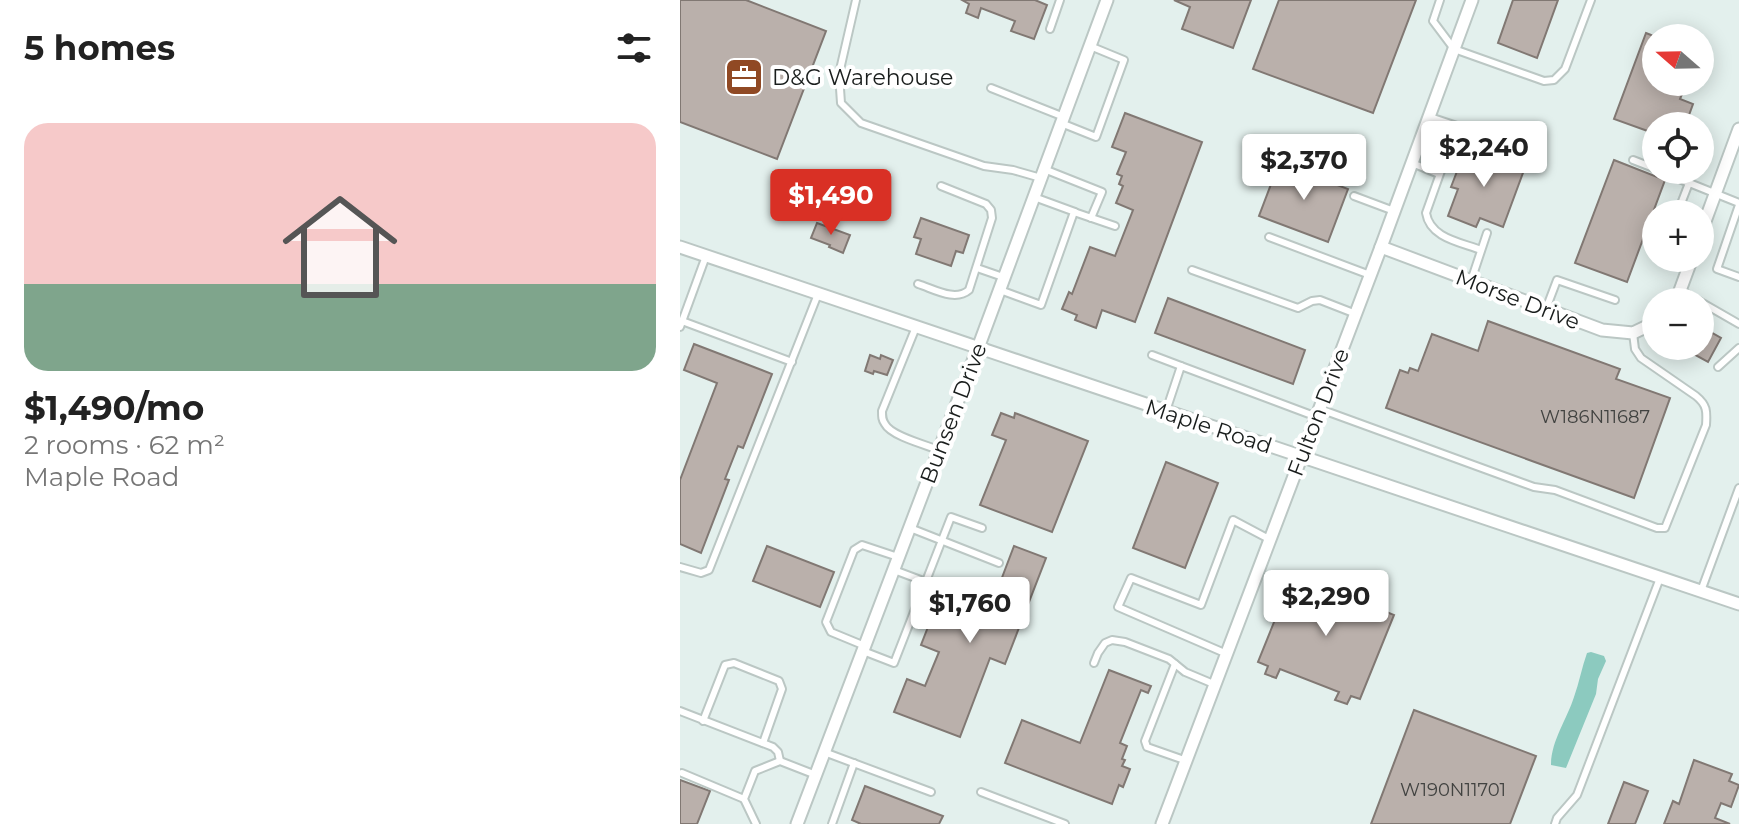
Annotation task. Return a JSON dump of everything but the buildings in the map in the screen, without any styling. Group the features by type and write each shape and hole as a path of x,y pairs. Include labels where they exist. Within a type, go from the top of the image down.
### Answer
{"street":[{"name":"Bunsen Drive","path":"797,824 1107,0"},
{"name":"Fulton Drive","path":"1162,824 1472,0"},
{"path":"1713,200 1739,129"},
{"name":"Maple Road","path":"680,247 1739,604"},
{"name":"Morse Drive","path":"1381,247 1602,330 1633,333"},
{"path":"1633,333 1642,329"}],"lane":[{"path":"856,0 839,74 841,103 861,123 984,166 1042,174 1102,192 1091,218"},
{"path":"1050,29 1060,0"},
{"path":"1440,0 1433,21 1454,49 1544,81 1554,80 1565,69 1591,0"},
{"path":"991,88 1096,137 1124,60 1090,46"},
{"path":"1429,116 1520,150"},
{"path":"1457,126 1426,213 1428,223 1439,234 1481,250"},
{"path":"1633,160 1642,164"},
{"path":"1412,163 1439,174"},
{"path":"1691,184 1739,204 1717,269 1739,277"},
{"path":"918,284 956,296 969,290 992,218 986,204 941,186"},
{"path":"1354,196 1394,211"},
{"path":"1034,197 1115,226"},
{"path":"1000,290 1041,305 1076,213"},
{"path":"1471,281 1487,233"},
{"path":"1269,237 1370,275"},
{"path":"706,256 681,324 792,362"},
{"path":"977,268 1004,277"},
{"path":"1192,270 1298,308 1320,300 1356,314"},
{"path":"1546,309 1557,280 1615,300"},
{"path":"680,567 701,573 709,570 818,294"},
{"path":"1714,310 1739,324"},
{"path":"916,327 882,411 883,421 895,433 939,450"},
{"path":"1152,355 1534,487 1549,488 1657,528 1665,528 1706,425 1707,412 1705,403 1641,358 1635,349 1633,333"},
{"path":"1718,367 1739,348"},
{"path":"1166,411 1181,366"},
{"path":"1701,591 1739,488"},
{"path":"898,557 862,545 854,550 826,622 831,632 894,663 951,517 982,528"},
{"path":"1227,654 1118,607 1131,578 1201,605 1233,520 1271,540"},
{"path":"910,528 999,563"},
{"path":"894,570 926,582"},
{"path":"1555,824 1577,795 1660,577"},
{"path":"1094,663 1105,643 1112,640 1125,642 1154,652 1198,679 1216,685"},
{"path":"703,721 725,665 734,663 779,681 782,689 763,743"},
{"path":"1175,664 1145,741 1147,747 1187,761"},
{"path":"680,711 773,747 780,761"},
{"path":"824,752 931,792"},
{"path":"744,799 755,771 780,761 816,775"},
{"path":"832,824 854,763"},
{"path":"682,773 744,799 756,824"},
{"path":"981,792 1065,824"}],"shaded area":[{"path":"1587,653 1604,656 1606,661 1598,679 1596,694 1566,768 1551,765 1556,739 1574,697"}],"place":[{"name":"D&G Warehouse","path":"744,77"}]}
